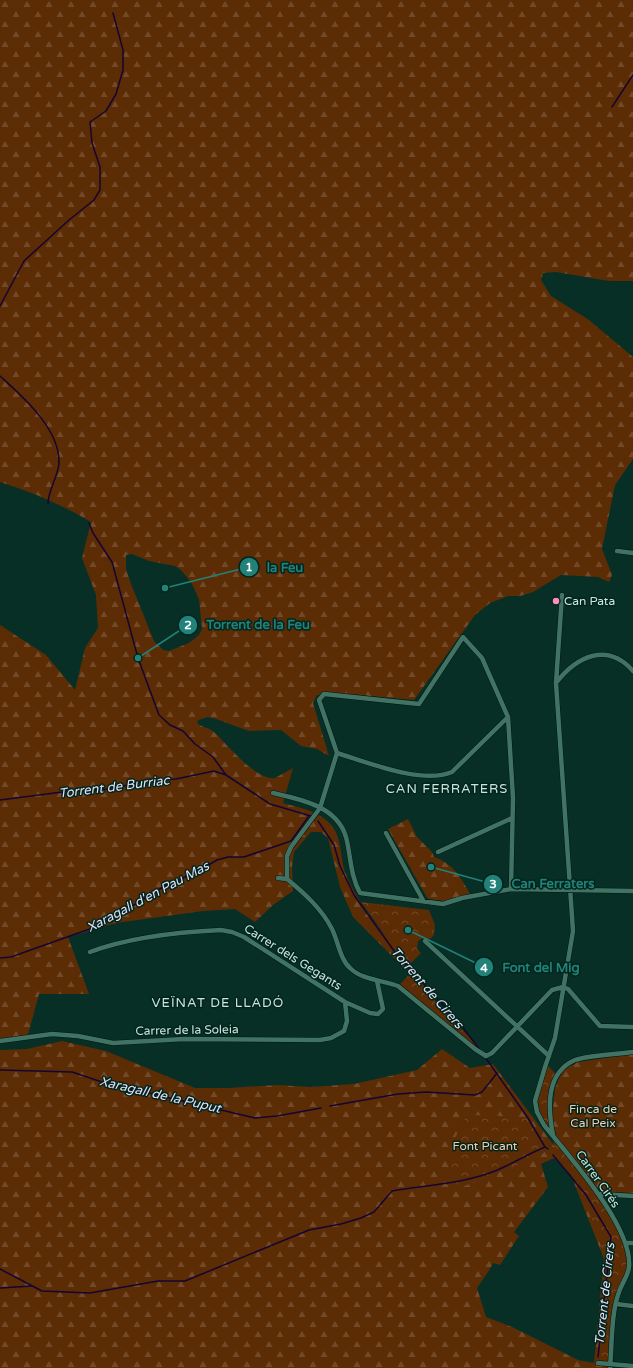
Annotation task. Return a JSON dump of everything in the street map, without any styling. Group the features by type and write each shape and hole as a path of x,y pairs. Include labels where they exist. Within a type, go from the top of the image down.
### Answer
{"street":[{"path":"617,551 633,553"},
{"name":"Carrer Cirés","path":"562,595 556,683 573,931 555,1038 535,1101 537,1112 553,1136 600,1194 626,1243 630,1256 630,1266 619,1291 616,1304 611,1366"},
{"path":"287,879 287,856 291,847 320,808 337,753 319,700 324,694 420,704 463,637 482,658 508,717 513,798 511,889"},
{"path":"556,683 565,671 578,661 589,656 607,655 627,663 633,671"},
{"path":"337,753 408,774 442,776 452,772 508,717"},
{"path":"273,793 295,798 320,808 336,819 346,836 354,883 360,893 443,904 462,898 511,889 633,891"},
{"path":"438,852 512,818"},
{"path":"386,833 424,902"},
{"path":"278,878 287,879 318,909 331,928 349,968 359,974 377,981 387,982 398,986 475,1049 486,1056 492,1053 552,990 563,987 568,989 600,1026 633,1027"},
{"name":"Carrer dels Gegants","path":"90,952 109,945 152,937 208,930 232,932 244,937 345,1002 370,1013 378,1014 382,1009 377,981"},
{"path":"425,941 549,1056"},
{"name":"Carrer de la Soleia","path":"0,1041 52,1034 78,1036 113,1043 191,1039 320,1040 331,1038 344,1031 347,1021 345,1002"},
{"path":"553,1136 550,1117 551,1092 557,1075 564,1067 576,1060 633,1052"},
{"path":"600,1194 633,1196"},
{"path":"626,1243 633,1243"},
{"path":"616,1304 633,1306"},
{"path":"598,1363 611,1366 633,1366"}],"green space":[{"path":"0,0 633,0 633,281 609,281 556,272 543,273 541,280 551,296 589,320 633,357 633,459 615,485 602,549 612,575 609,582 598,577 561,575 533,592 520,596 508,596 490,603 475,615 414,700 327,692 325,696 317,695 313,703 329,756 317,749 301,746 281,730 249,731 208,717 198,720 197,723 212,730 242,761 259,774 275,778 293,768 283,803 316,813 332,826 338,837 343,866 351,885 374,921 411,963 408,972 353,917 340,887 328,838 321,832 311,832 294,852 292,867 293,891 273,905 255,922 235,909 203,911 116,923 68,937 89,994 39,994 28,1035 0,1041 0,625 46,655 75,690 85,648 98,628 96,595 82,558 91,522 47,499 0,482","holes":["132,554 149,561 175,566 181,570 191,582 199,599 202,629 199,635 189,643 169,651 163,650 154,641 126,569 126,555"]},
{"name":"CAN FERRATERS","path":"408,819 417,837 432,852 434,857 446,863 455,871 470,894 443,901 428,899 388,829"},
{"path":"361,902 429,910 435,925 434,935 430,939 423,938 418,941 417,949 421,953 411,963 390,942"},
{"path":"410,974 423,984 438,1005 482,1051 480,1052 399,985"},
{"path":"62,1041 106,1051 195,1088 229,1088 277,1085 311,1087 354,1084 417,1070 442,1049 470,1068 493,1064 603,1211 610,1288 608,1368 0,1368 0,1050 27,1049","holes":["526,1117 550,1146 540,1156","554,1158 571,1175 604,1259 594,1363 578,1360 512,1327 486,1317 477,1288 493,1263 500,1265 519,1236 514,1232 548,1187 541,1164"]},
{"name":"Finca de Cal Peix","path":"633,1054 633,1193 601,1192 556,1136 552,1116 555,1089 560,1076 565,1069 578,1062"},
{"path":"547,1065 556,1074 550,1092 551,1131 544,1122 538,1106 539,1092"},
{"name":"Font Picant","path":"473,1115 526,1117 550,1146 540,1156 462,1187 455,1182 450,1171 450,1155 458,1131 466,1117"},
{"path":"553,1138 600,1196 625,1243 629,1266 618,1291 610,1363 599,1362 601,1285 606,1268 603,1252 593,1222 571,1173 554,1152"}],"waterway":[{"path":"0,306 24,261 69,220 94,200 100,190 100,167 92,143 90,122 106,111 116,94 123,70 123,50 113,13"},
{"path":"612,107 633,75"},
{"path":"0,376 29,404 47,426 58,450 59,463 48,499 48,504"},
{"path":"89,523 93,533 112,562 138,658 159,715 170,725 183,731 195,744 213,757 226,775"},
{"name":"Torrent de Burriac","path":"0,800 70,791 115,789 136,782 176,779 214,771 226,775 270,804 311,816"},
{"name":"Xaragall d'en Pau Mas","path":"0,958 11,957 98,926 166,885 195,873 217,860 228,857 244,857 291,841 309,816"},
{"name":"Torrent de Cirers","path":"318,821 334,845 340,866 354,895 397,955 457,1020 480,1050"},
{"name":"Torrent de Cirers","path":"485,1057 528,1118 545,1147 548,1149"},
{"name":"Xaragall de la Puput","path":"0,1070 72,1072 102,1082 255,1118 277,1116 321,1108"},
{"name":"Xaragall de la Puput","path":"330,1106 398,1094 426,1092 475,1095 482,1092 497,1073"},
{"path":"0,1269 42,1291 90,1293 158,1281 185,1281 309,1230 341,1224 361,1218 374,1212 392,1191 470,1179 495,1171 545,1147"},
{"name":"Torrent de Cirers","path":"553,1155 586,1195 611,1237 598,1357"},
{"path":"0,1288 32,1286"}],"place":[{"name":"la Feu","path":"165,588"},
{"name":"Can Pata","path":"556,601"},
{"name":"Torrent de la Feu","path":"138,658"},
{"name":"Can Ferraters","path":"431,867"},
{"name":"Font del Mig","path":"408,930"}],"district":[{"name":"CAN FERRATERS","path":"447,789"},
{"name":"VEÏNAT DE LLADÓ","path":"218,1003"}]}
